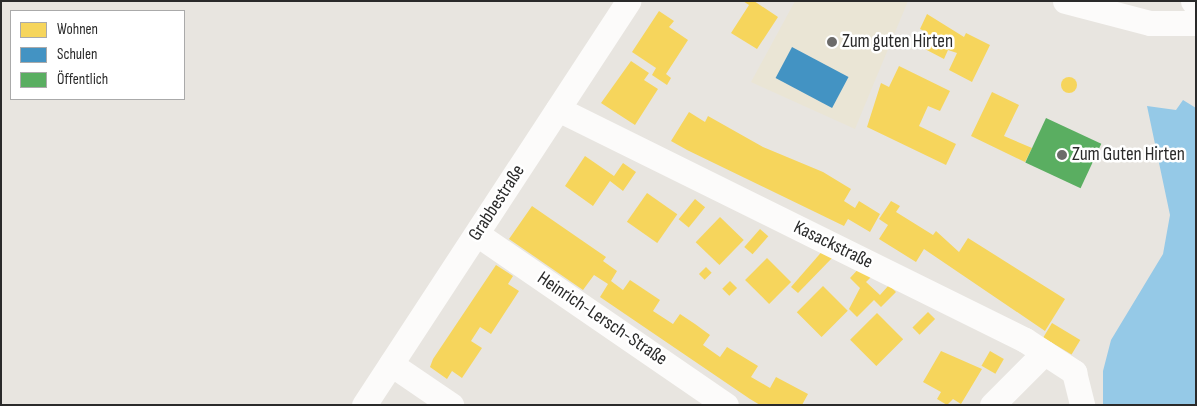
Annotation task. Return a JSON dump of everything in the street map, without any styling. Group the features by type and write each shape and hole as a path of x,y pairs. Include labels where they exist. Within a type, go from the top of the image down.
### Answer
{"street":[{"name":"Grabbestraße","path":"364,405 628,1"},
{"path":"1065,1 1150,23 1196,23"},
{"path":"1193,1 1196,5"},
{"name":"Kasackstraße","path":"558,109 1044,353 1074,372 1082,405"},
{"name":"Heinrich-Lersch-Straße","path":"477,234 726,405"},
{"path":"992,405 1044,353"},
{"path":"390,364 450,405"}],"shaded area":[{"name":"Zum guten Hirten","path":"795,1 908,1 855,129 751,82"}],"water":[{"path":"1183,100 1196,108 1196,405 1103,405 1103,371 1111,340 1163,254 1170,215 1147,106 1176,110"}],"building: Wohnen":[{"path":"743,1 754,1 778,17 757,49 731,33 749,5"},
{"path":"659,11 674,21 669,27 688,40 666,74 671,78 667,85 652,75 656,68 632,52"},
{"path":"927,14 964,37 966,33 990,45 972,82 949,70 957,53 948,50 944,59 921,47 928,33 920,29"},
{"path":"631,61 649,73 644,80 658,89 635,125 601,103"},
{"path":"899,66 950,91 940,111 928,106 919,126 956,144 946,165 867,127 881,83 889,87"},
{"path":"1069,77 1075,79 1077,85 1075,91 1069,93 1063,91 1061,85 1063,79"},
{"path":"992,92 1019,105 1004,136 1032,148 1025,162 971,136"},
{"path":"689,112 705,122 708,116 763,147 823,172 851,189 844,201 855,208 859,201 880,214 870,232 848,219 844,226 671,141"},
{"path":"585,156 614,176 623,163 636,172 623,191 610,181 593,206 565,186"},
{"path":"647,193 677,214 657,243 627,222"},
{"path":"695,199 705,207 689,227 679,219"},
{"path":"891,201 900,206 896,212 933,235 936,231 959,252 968,238 1065,299 1045,331 924,249 916,262 879,239 888,225 879,219"},
{"path":"532,206 606,257 603,261 617,271 611,281 623,290 630,280 660,300 653,311 673,324 680,314 710,335 703,345 720,357 727,347 758,366 751,377 770,388 776,377 808,394 802,405 760,405 600,297 608,284 594,275 583,290 509,239"},
{"path":"720,217 744,240 719,265 696,242"},
{"path":"760,229 768,236 753,254 744,247"},
{"path":"825,248 834,256 798,293 791,287"},
{"path":"767,258 791,282 769,304 745,280"},
{"path":"496,265 513,276 508,284 519,291 491,334 480,327 471,341 482,348 462,378 452,371 447,379 430,367 433,359"},
{"path":"862,265 873,275 866,282 880,295 889,285 896,292 881,307 874,300 857,317 849,309 860,288 850,278"},
{"path":"706,267 712,273 705,280 699,274"},
{"path":"730,281 737,288 729,296 722,289"},
{"path":"823,286 848,311 822,337 797,312"},
{"path":"928,312 935,319 920,335 912,328"},
{"path":"877,313 903,339 876,366 850,340"},
{"path":"1052,323 1080,340 1072,355 1043,338"},
{"path":"941,351 982,369 961,404 953,399 947,405 937,399 941,392 923,382"},
{"path":"990,351 1004,359 995,374 982,366"}],"building: Schulen":[{"path":"792,47 849,77 832,108 776,78"}],"building: Öffentlich":[{"name":"Zum Guten Hirten","path":"1046,118 1101,144 1081,188 1025,162"}],"place":[{"name":"Zum guten Hirten","path":"832,42"},
{"name":"Zum Guten Hirten","path":"1062,155"}]}
